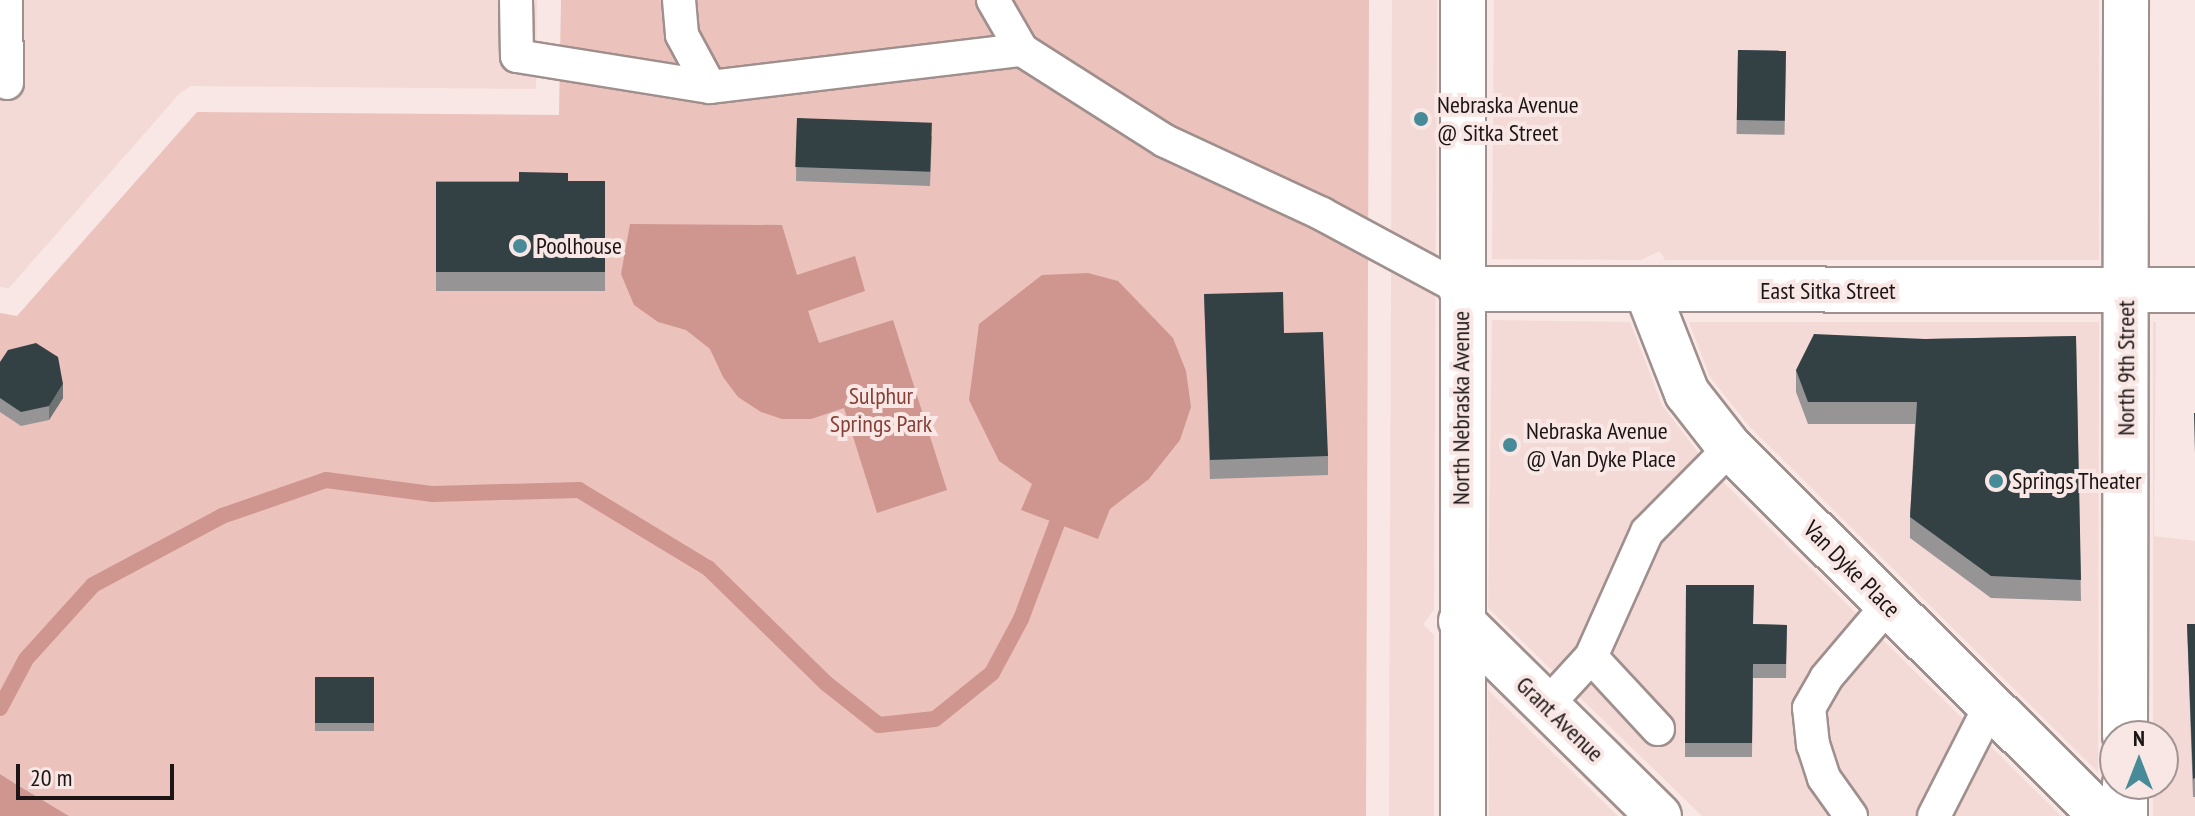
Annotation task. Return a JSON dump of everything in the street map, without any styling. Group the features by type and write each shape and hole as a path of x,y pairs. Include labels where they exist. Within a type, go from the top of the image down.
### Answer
{"street":[{"name":"North Nebraska Avenue","path":"1463,0 1463,816"},
{"name":"North 9th Street","path":"2125,720 2126,0"},
{"name":"East Sitka Street","path":"1461,289 2195,290"},
{"name":"Van Dyke Place","path":"1647,291 1687,393 1730,448 2102,816"},
{"name":"Grant Avenue","path":"1461,621 1659,816"}],"lane":[{"path":"516,0 517,56 710,87 1022,50"},
{"path":"679,0 682,35 710,87"},
{"path":"993,0 1022,50 1165,141 1322,214 1461,289"},
{"path":"4,8 7,83"},
{"path":"1546,706 1591,657 1647,532 1730,448"},
{"path":"1851,816 1824,778 1813,745 1809,708 1826,678 1888,605"},
{"path":"1591,657 1658,729"},
{"path":"1934,816 1990,706"}],"shaded area":[{"path":"0,0 537,0 536,89 191,86 180,93 9,288 0,287"},
{"path":"1392,0 1437,0 1434,610 1423,624 1434,635 1434,816 1389,816"},
{"path":"1494,0 2099,0 2099,260 1665,260 1660,251 1641,260 1492,259"},
{"path":"630,224 782,225 797,275 855,256 865,291 808,311 819,343 893,320 947,490 877,513 844,408 811,419 782,419 761,412 738,397 723,377 710,349 686,330 658,322 634,305 621,274"},
{"path":"1088,273 1118,281 1173,338 1186,371 1191,407 1180,440 1149,479 1110,509 1098,539 1021,510 1032,484 999,461 969,400 979,324 1042,275"},
{"path":"1492,320 1630,322 1662,405 1712,471 2061,816 1702,816 1488,608"},
{"path":"1689,322 2099,322 2098,772 1749,426 1710,377"},
{"path":"2153,322 2156,322 2154,536 2195,541 2195,816 2153,816 2153,800 2179,800 2179,720 2153,720"},
{"path":"1488,690 1618,816 1489,816"},
{"path":"0,774 16,784 69,816 0,816"}],"green space":[{"name":"Sulphur Springs Park","path":"561,0 1369,0 1366,816 69,816 0,774 0,313 17,316 197,112 559,115"}],"building":[{"path":"1738,50 1786,51 1785,121 1737,120"},
{"path":"797,118 932,123 930,172 795,167"},
{"name":"Poolhouse","path":"519,172 568,173 568,181 605,181 605,272 436,272 436,182 519,182"},
{"path":"1283,292 1284,333 1323,332 1328,456 1210,460 1204,294"},
{"name":"Springs Theater","path":"1814,334 1925,339 2076,336 2081,580 1991,576 1910,517 1917,402 1808,402 1796,370"},
{"path":"36,343 58,357 63,384 49,406 21,412 0,398 0,362 8,350"},
{"path":"1686,585 1754,585 1753,624 1787,625 1786,664 1753,664 1752,743 1685,743"},
{"path":"2187,624 2195,624 2193,779"},
{"path":"315,677 374,677 374,723 315,723"}],"waterway":[{"path":"0,708 26,659 93,585 222,516 326,480 433,494 579,490 708,568 827,684 879,725 935,719 992,673 1021,619 1057,523"}],"place":[{"name":"Nebraska Avenue @ Sitka Street","path":"1421,119"},
{"name":"Poolhouse","path":"520,246"},
{"name":"Nebraska Avenue @ Van Dyke Place","path":"1510,445"},
{"name":"Springs Theater","path":"1996,481"}]}
